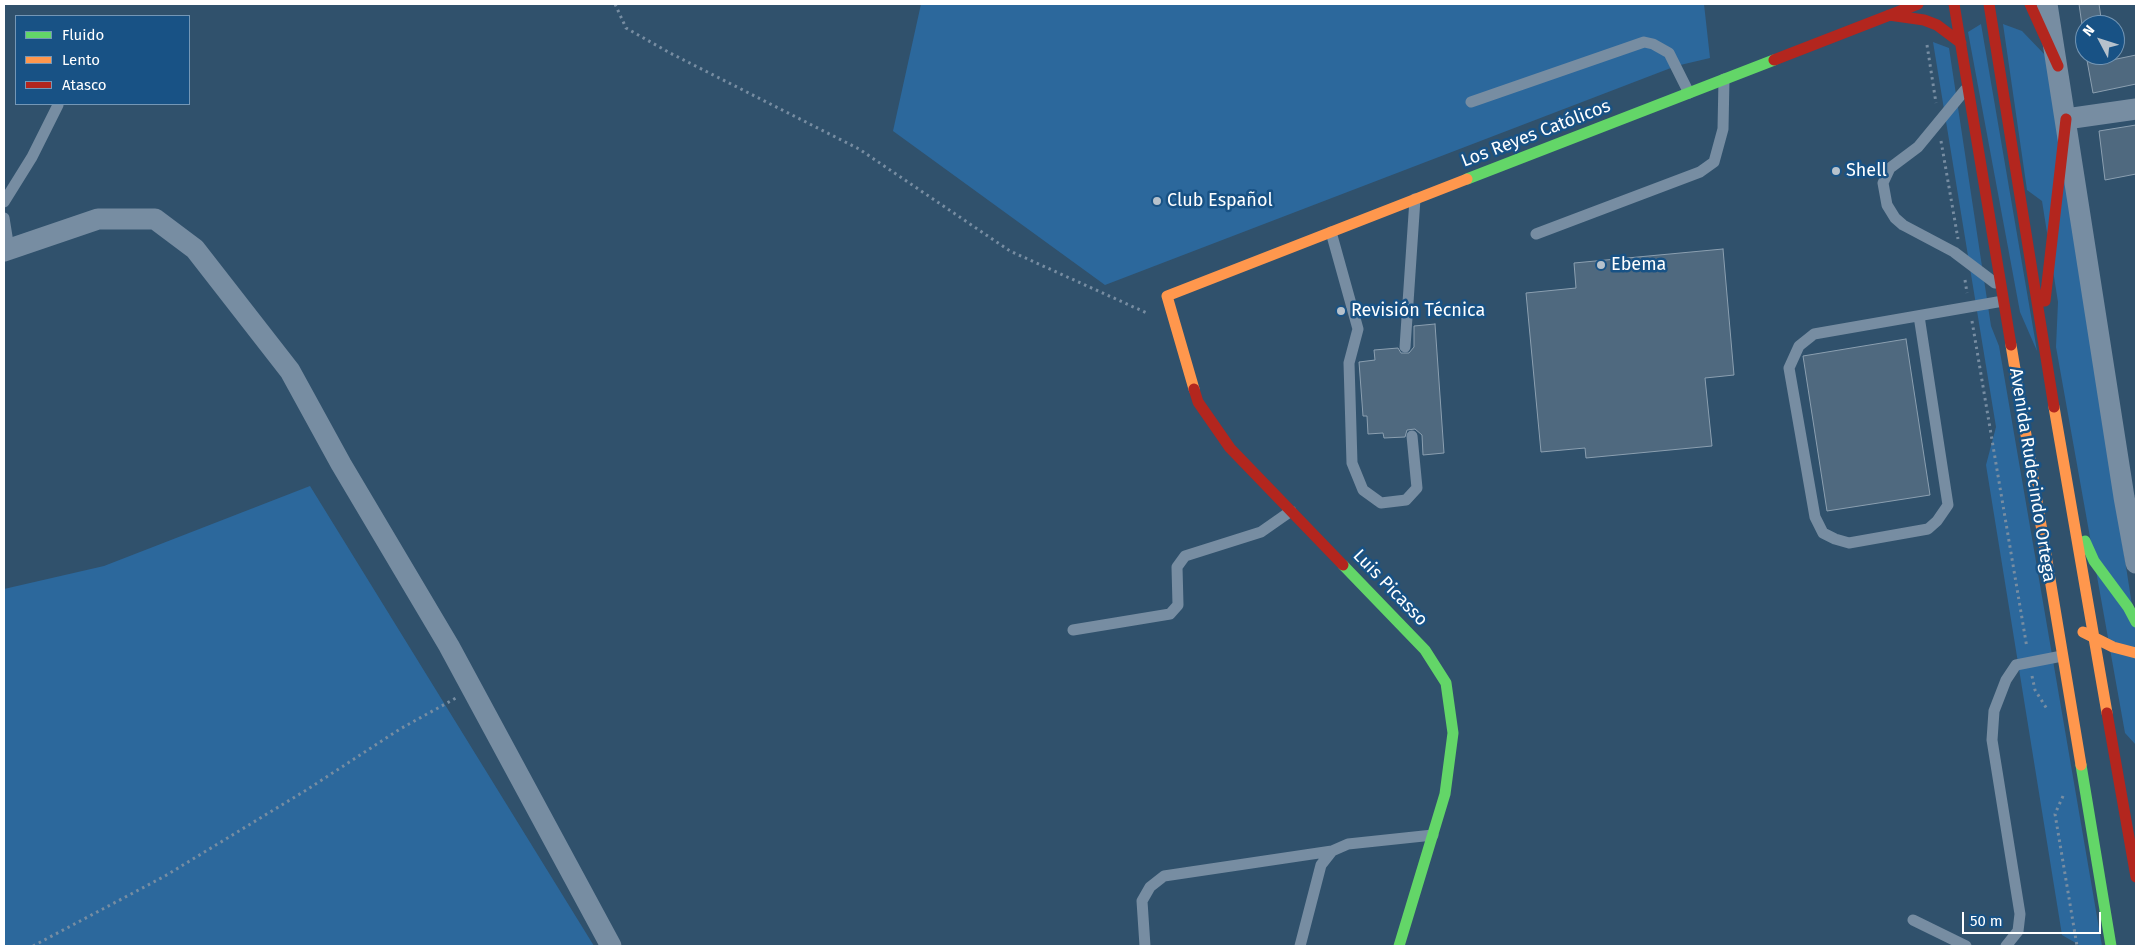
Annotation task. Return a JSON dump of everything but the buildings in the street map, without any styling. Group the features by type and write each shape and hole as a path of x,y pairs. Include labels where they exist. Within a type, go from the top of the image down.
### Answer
{"main road":[{"name":"Los Reyes Católicos","path":"1167,296 1918,4"},
{"name":"Avenida Rudecindo Ortega","path":"1954,4 2111,946"},
{"name":"Avenida Rudecindo Ortega","path":"1989,4 2041,334 2136,878"},
{"path":"2030,4 2058,66"},
{"path":"1889,15 1924,20 1937,25 1960,43"},
{"path":"2041,334 2066,119"},
{"name":"Luis Picasso","path":"1167,296 1198,402 1230,448 1426,650 1446,683 1453,733 1445,794 1399,946"},
{"path":"2072,510 2094,561 2128,607 2136,622"},
{"path":"2053,600 2067,619 2094,639 2136,654"}],"street":[{"path":"2047,4 2130,496 2136,563"},
{"path":"2066,119 2136,109"},
{"path":"6,250 98,219 155,219 195,249 290,371 341,464 449,646 611,946"}],"lane":[{"path":"1471,102 1644,42 1661,48 1669,54 1689,93"},
{"path":"1536,234 1700,172 1714,162 1723,129 1724,79"},
{"path":"1968,87 1918,147 1890,168 1883,183 1887,205 1895,218 1903,225 1961,257 2001,288"},
{"path":"4,202 32,157 58,105"},
{"path":"1405,348 1415,199"},
{"path":"4,218 6,250"},
{"path":"1331,232 1358,329 1348,363 1352,463 1363,490 1381,503 1406,500 1416,488 1412,436"},
{"path":"1919,316 1948,505 1937,521 1928,529 1849,543 1835,539 1823,533 1815,517 1789,368 1799,346 1814,334 2003,301"},
{"path":"1073,630 1170,614 1178,605 1177,567 1185,556 1261,532 1291,511"},
{"path":"2006,946 2018,932 2020,914 1992,740 1994,710 2006,680 2016,665 2062,656"},
{"path":"1145,946 1142,901 1150,887 1164,876 1332,851 1348,844 1433,835"},
{"path":"1300,946 1321,865 1332,851"},
{"path":"1913,920 1966,946"}],"path":[{"path":"616,4 626,28 670,53 859,149 1010,251 1147,315"},
{"path":"1924,20 1938,122 2035,690 2050,712"},
{"path":"33,946 165,876 308,789 400,729 472,689"},
{"path":"2063,795 2054,814 2077,946"}],"shaded area":[{"name":"Club Español","path":"921,4 1704,4 1710,58 1676,66 1105,285 893,131"},
{"path":"1981,24 2037,351 2020,312 1968,32"},
{"path":"2003,24 2022,31 2047,57 2136,631 2136,745 2125,733 2056,347 2058,302 2042,201 2027,190"},
{"path":"1933,42 1949,48 1991,326 1999,346 2102,946 2081,946 2062,935 1986,465 1996,427"},
{"path":"310,486 594,946 4,946 4,589 104,566"}],"traffic: fast":[{"path":"1467,179 1774,60"},
{"path":"2085,541 2094,561 2128,607 2136,622"},
{"path":"1343,565 1425,650 1446,683 1453,733 1445,794 1399,946"},
{"path":"2081,765 2111,946"}],"traffic: slow":[{"path":"1194,389 1167,296 1467,179"},
{"path":"2011,345 2081,765"},
{"path":"2054,407 2107,713"},
{"path":"2083,632 2113,647 2136,653"}],"traffic: jam":[{"path":"1774,60 1918,4"},
{"path":"1954,4 2011,345"},
{"path":"1989,4 2054,407"},
{"path":"2030,4 2058,66"},
{"path":"1889,15 1924,20 1937,25 1961,43"},
{"path":"2045,301 2066,119"},
{"path":"1194,389 1198,402 1230,448 1343,565"},
{"path":"2107,713 2136,877"}],"place":[{"name":"Shell","path":"1836,171"},
{"name":"Club Español","path":"1157,201"},
{"name":"Ebema","path":"1601,265"},
{"name":"Revisión Técnica","path":"1341,311"}]}
